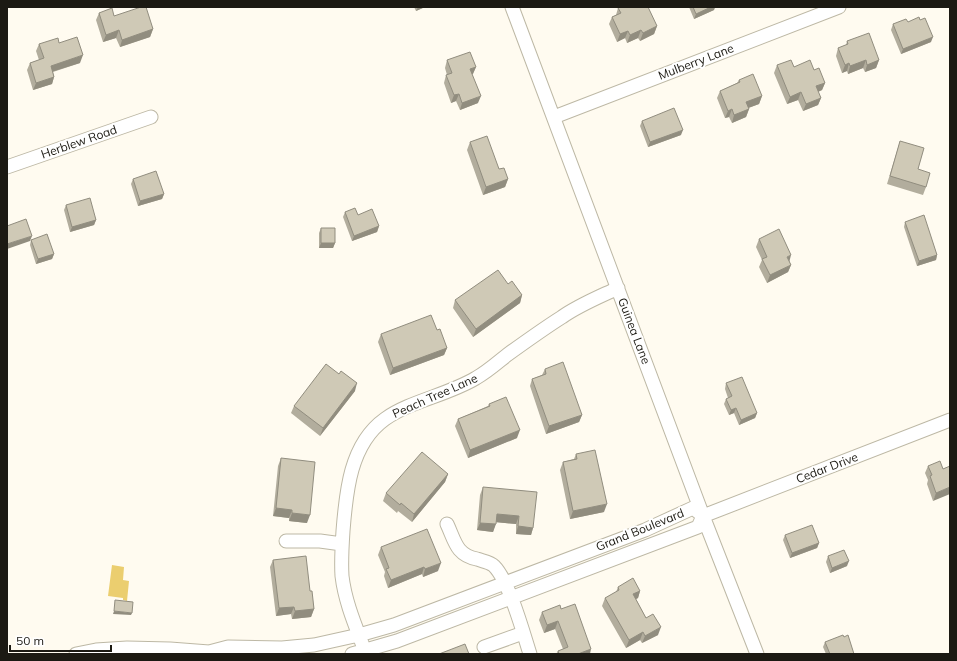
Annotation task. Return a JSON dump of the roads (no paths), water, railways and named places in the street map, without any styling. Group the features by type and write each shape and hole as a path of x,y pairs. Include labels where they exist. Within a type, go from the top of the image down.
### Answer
{"street":[{"name":"Guinea Lane","path":"512,7 703,516 757,654"},
{"name":"Mulberry Lane","path":"554,117 838,7"},
{"name":"Herblew Road","path":"7,167 151,117"},
{"name":"Peach Tree Lane","path":"365,652 348,602 342,577 342,544 350,475 363,443 370,433 396,411 453,390 471,381 563,316 618,288"},
{"name":"Cedar Drive","path":"703,516 950,420"},
{"name":"Grand Boulevard","path":"76,654 96,650 127,648 170,649 210,653 228,647 282,648 314,645 359,635 394,625 645,530 693,508 703,516 698,527 397,641 365,652 352,654"},
{"path":"447,524 459,551 469,558 493,564 505,583 530,654"},
{"path":"628,536 634,551"},
{"path":"286,541 342,544"},
{"path":"484,647 523,633"}]}
